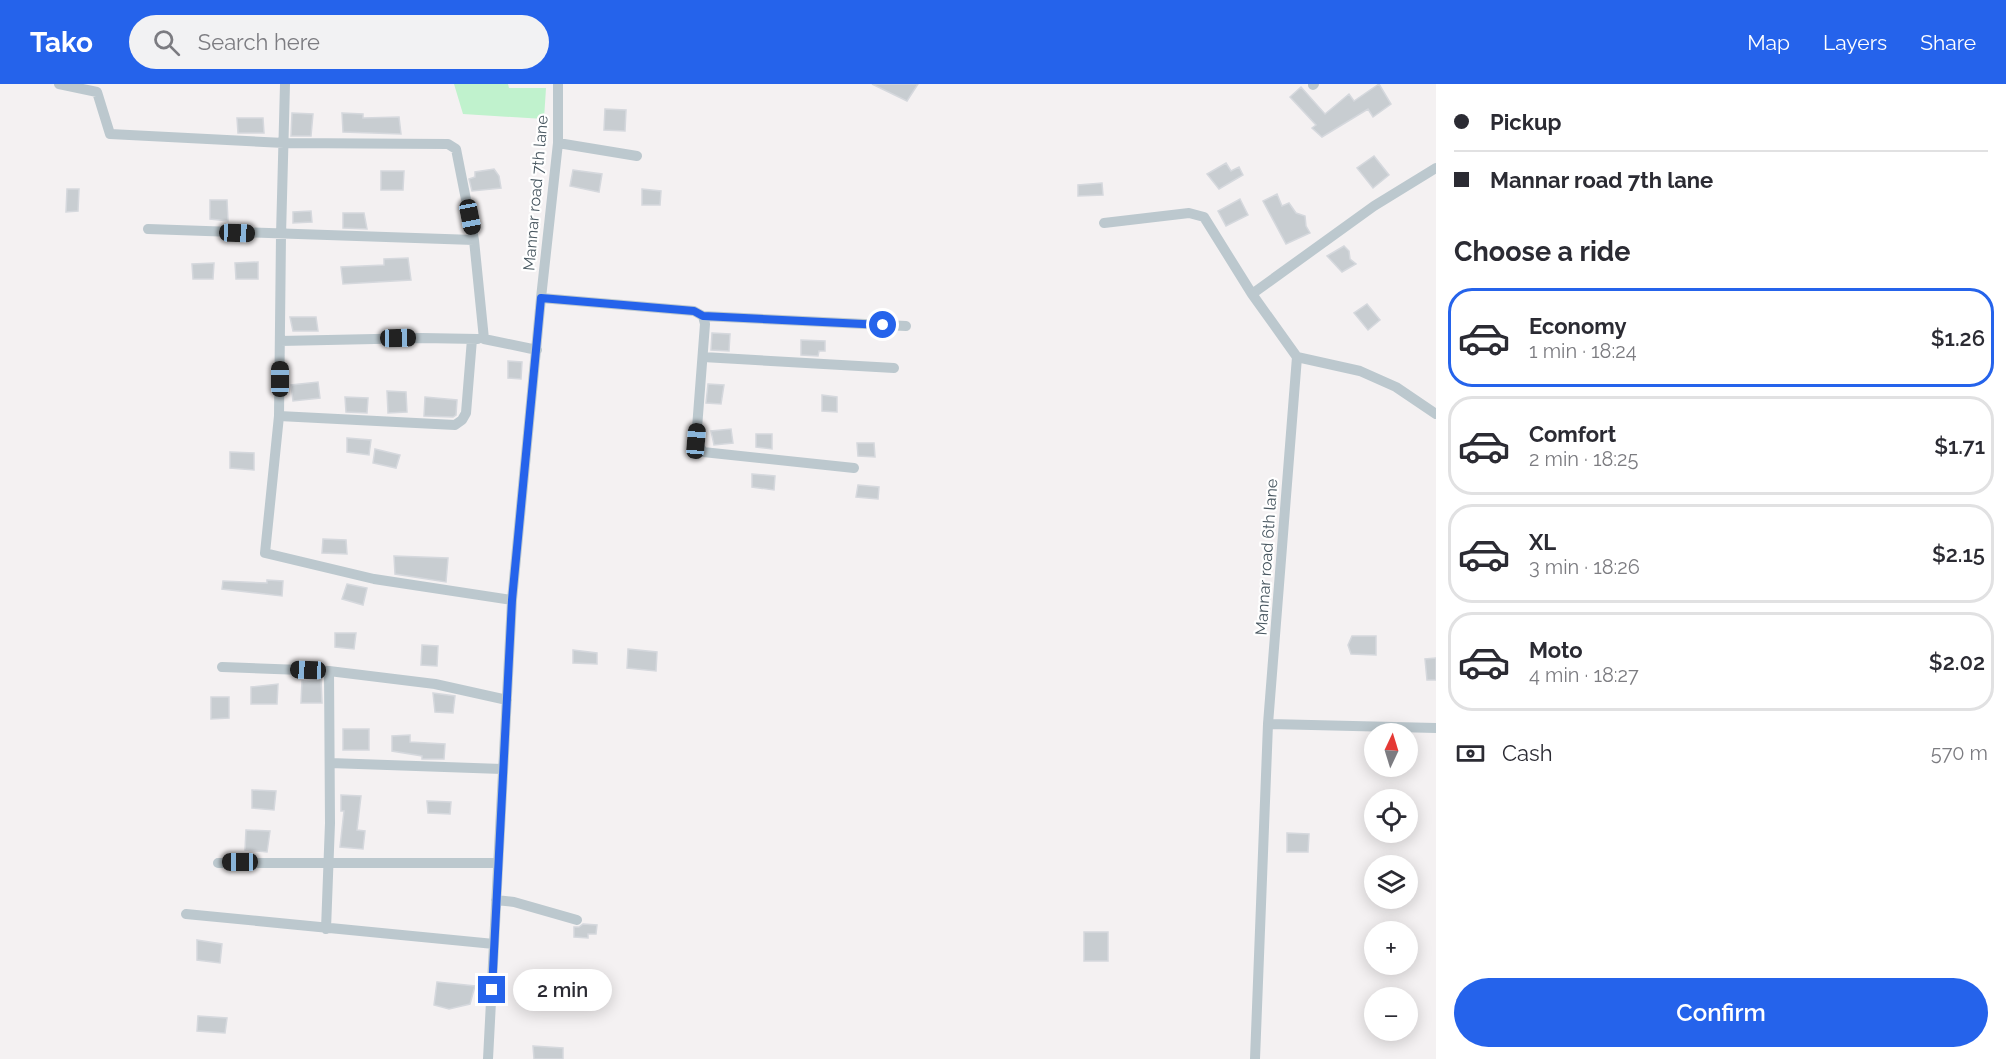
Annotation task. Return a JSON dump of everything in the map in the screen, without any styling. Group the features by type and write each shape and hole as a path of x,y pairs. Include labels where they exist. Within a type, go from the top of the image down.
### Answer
{"street":[{"path":"59,84 97,92 110,134 284,143 448,144 456,148 474,240 484,339"},
{"path":"285,84 279,416 265,553 374,579 512,600"},
{"name":"Mannar road 7th lane","path":"488,1059 512,600 558,143 558,84"},
{"path":"558,143 637,156"},
{"path":"1252,294 1374,206 1436,168"},
{"path":"1104,223 1189,213 1204,217 1252,294 1297,357 1360,371 1396,387 1436,414"},
{"path":"148,230 474,240"},
{"path":"541,298 694,311 703,316 906,326"},
{"path":"703,316 705,324 696,441 703,452 854,468"},
{"path":"279,416 455,425 462,420 466,412 472,339"},
{"path":"280,341 484,339 537,350"},
{"path":"703,357 894,368"},
{"name":"Mannar road 6th lane","path":"1255,1059 1268,724 1297,357"},
{"path":"222,668 329,671 435,684 507,700"},
{"path":"326,929 329,862 329,671"},
{"path":"1268,724 1436,728"},
{"path":"330,763 502,769"},
{"path":"218,862 498,863"},
{"path":"496,900 514,902 577,920"},
{"path":"186,914 494,944"}],"green space":[{"path":"454,84 508,84 509,88 546,88 544,119 463,114"}],"building":[{"path":"872,84 918,84 907,101"},
{"path":"1379,84 1391,104 1373,117 1368,109 1322,137 1312,128 1316,125 1290,97 1301,87 1325,114 1349,94 1354,101"},
{"path":"605,109 626,110 625,131 604,130"},
{"path":"292,113 313,114 311,136 291,136"},
{"path":"342,113 363,114 363,118 399,117 401,134 343,132"},
{"path":"237,118 263,118 264,133 238,133"},
{"path":"1374,156 1389,175 1373,188 1357,168"},
{"path":"1226,163 1231,171 1239,167 1243,175 1219,189 1207,174"},
{"path":"494,169 499,176 501,188 472,191 469,179 475,177 475,172"},
{"path":"573,170 602,174 599,192 570,186"},
{"path":"381,171 404,171 403,190 381,190"},
{"path":"1102,183 1103,195 1078,196 1078,185"},
{"path":"67,189 79,189 78,211 66,212"},
{"path":"642,189 661,191 660,205 642,205"},
{"path":"1277,194 1282,206 1289,203 1296,213 1305,216 1306,226 1310,233 1286,244 1263,201"},
{"path":"1240,199 1248,215 1226,226 1218,211"},
{"path":"210,200 227,200 228,221 210,219"},
{"path":"311,211 312,222 293,223 293,212"},
{"path":"343,213 364,213 367,229 343,228"},
{"path":"1344,246 1349,251 1350,259 1356,264 1342,272 1327,256"},
{"path":"408,258 411,280 343,284 341,267 384,265 384,259"},
{"path":"258,262 258,279 236,279 235,263"},
{"path":"214,263 213,279 193,279 192,264"},
{"path":"1367,304 1380,320 1368,330 1354,313"},
{"path":"290,317 316,317 318,331 293,331"},
{"path":"712,333 730,334 729,351 711,350"},
{"path":"801,340 825,341 825,351 819,351 818,356 801,355"},
{"path":"508,361 522,362 521,379 508,378"},
{"path":"318,382 320,398 293,401 291,385"},
{"path":"708,384 724,385 721,404 706,403"},
{"path":"387,391 406,392 407,412 388,413"},
{"path":"822,395 837,397 837,412 822,411"},
{"path":"345,397 368,398 367,413 346,412"},
{"path":"425,397 457,400 456,415 453,417 424,416"},
{"path":"731,429 733,443 714,445 711,431"},
{"path":"756,434 772,434 772,449 756,447"},
{"path":"347,438 371,440 369,455 347,452"},
{"path":"857,443 874,443 875,457 858,456"},
{"path":"375,449 400,455 396,468 373,463"},
{"path":"230,452 254,453 254,470 230,468"},
{"path":"752,474 775,476 774,490 752,487"},
{"path":"858,485 879,487 878,499 856,497"},
{"path":"323,539 346,540 347,554 322,553"},
{"path":"394,556 448,558 446,582 395,574"},
{"path":"267,580 283,581 282,596 222,589 223,581 267,583"},
{"path":"347,584 367,588 363,605 342,599"},
{"path":"335,633 356,633 354,649 335,647"},
{"path":"1352,636 1376,636 1376,655 1351,654 1348,645"},
{"path":"422,645 438,646 437,666 421,665"},
{"path":"628,649 657,652 656,671 627,668"},
{"path":"573,650 597,653 597,664 573,663"},
{"path":"1436,658 1436,680 1427,680 1425,659"},
{"path":"321,679 322,703 301,703 302,681"},
{"path":"278,684 277,704 251,704 251,687"},
{"path":"433,693 455,696 453,713 435,712"},
{"path":"211,697 229,697 229,718 211,719"},
{"path":"343,729 369,729 369,750 343,750"},
{"path":"410,735 410,742 445,744 444,759 422,759 422,756 392,751 392,736"},
{"path":"252,790 276,791 274,810 252,808"},
{"path":"341,795 361,796 357,830 365,831 363,849 340,847 344,811 341,811"},
{"path":"427,801 451,802 450,814 428,813"},
{"path":"246,830 270,831 267,852 245,850"},
{"path":"1287,833 1309,834 1308,852 1287,852"},
{"path":"583,924 597,925 596,934 588,934 588,938 574,937 574,927"},
{"path":"1084,932 1108,932 1108,961 1084,961"},
{"path":"197,940 222,944 220,963 197,960"},
{"path":"437,982 475,986 470,1004 449,1009 434,1005"},
{"path":"198,1016 227,1018 225,1033 197,1031"},
{"path":"533,1046 563,1048 563,1059 534,1059"}],"route":[{"path":"492,990 512,600 541,298 694,311 703,316 883,325"}]}
